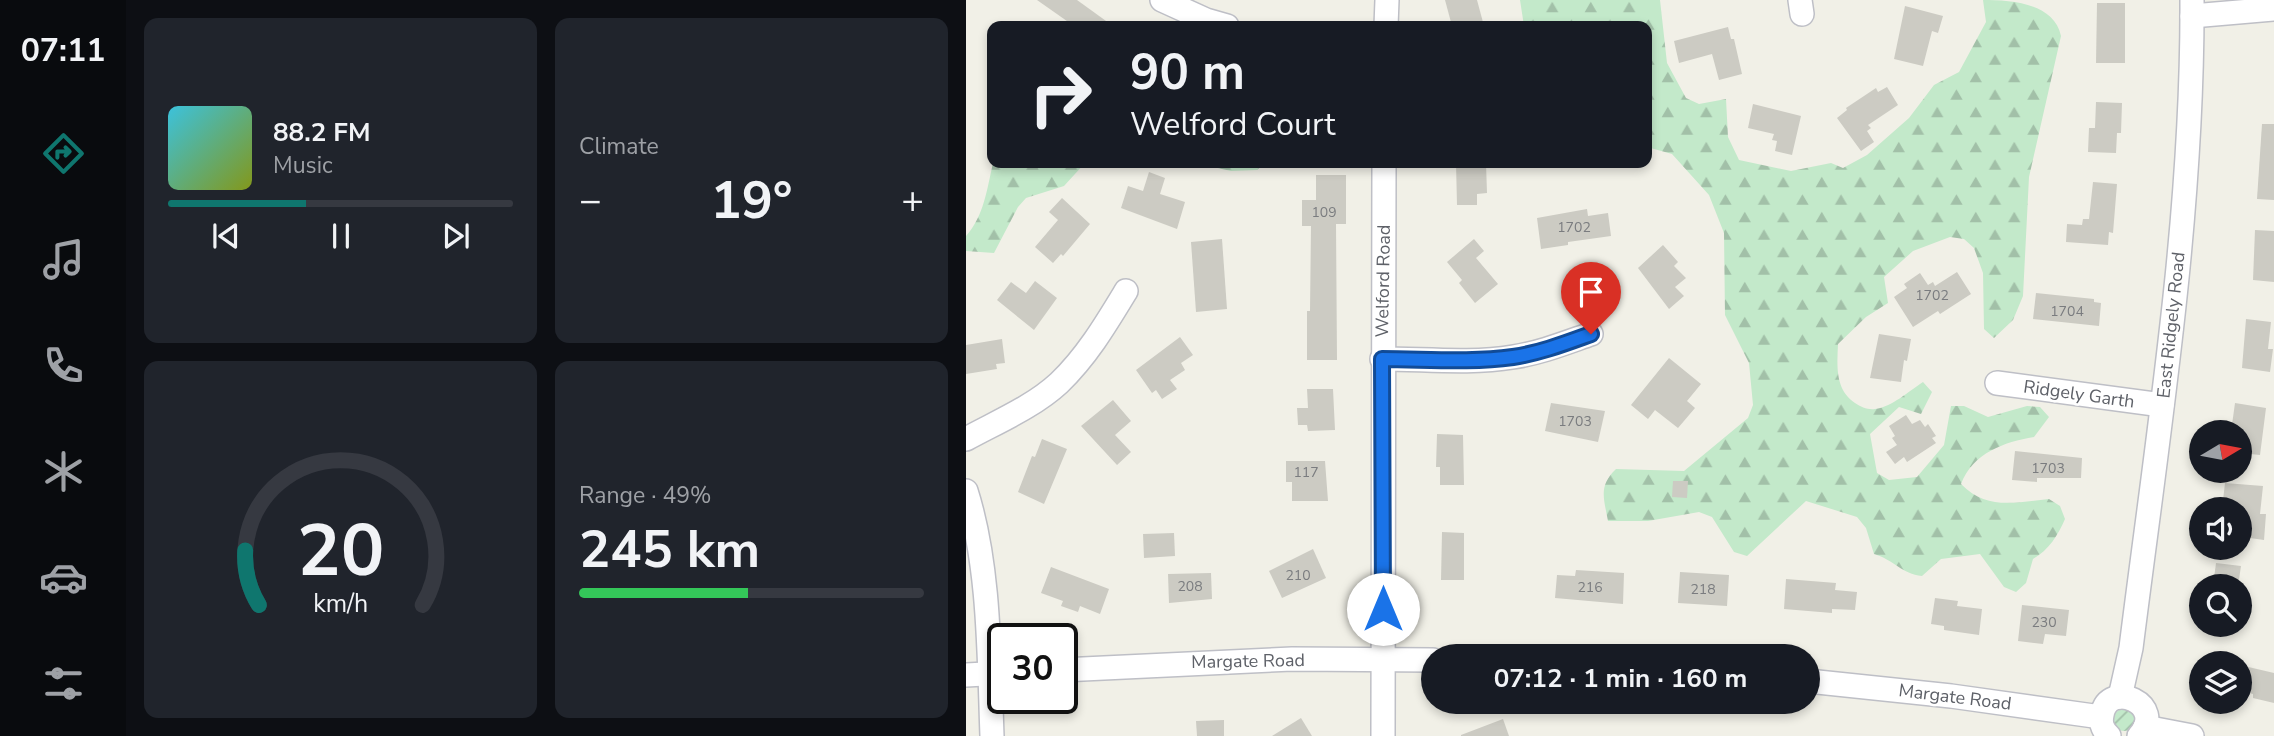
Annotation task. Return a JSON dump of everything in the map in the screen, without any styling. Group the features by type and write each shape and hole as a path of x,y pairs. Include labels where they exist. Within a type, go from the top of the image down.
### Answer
{"street":[{"path":"1163,0 1210,21"},
{"path":"1386,21 1387,0"},
{"path":"2192,8 2274,9"},
{"name":"East Ridgely Road","path":"2142,732 2146,713 2128,699 2131,648 2162,405 2183,206 2192,71 2192,8"},
{"name":"Welford Road","path":"1382,736 1384,168"},
{"path":"966,439 1032,402 1057,384 1098,336 1126,291"},
{"path":"1382,359 1481,360 1513,357 1545,350 1591,334"},
{"name":"Ridgely Garth","path":"1997,383 2162,405"},
{"path":"966,491 974,517 989,623"},
{"name":"Margate Road","path":"1078,669 1197,662 1421,660"},
{"path":"966,675 987,674"},
{"name":"Margate Road","path":"1820,682 1975,699 2105,727"},
{"path":"2105,727 2107,704 2128,699"},
{"path":"992,736 993,714"},
{"path":"2142,732 2192,736"}],"green space":[{"path":"1520,0 1660,0 1667,63 1686,98 1699,104 1726,99 1728,137 1739,160 1791,171 1831,163 1843,168 1867,155 1909,118 1934,85 1959,72 1986,22 1983,0 2018,3 2041,10 2050,16 2061,36 2029,177 2023,296 2013,320 1994,338 1984,329 1983,273 1974,248 1964,239 1950,237 1913,251 1884,277 1888,303 1866,317 1838,344 1841,384 1848,398 1860,406 1881,408 1923,382 1932,392 1921,414 1899,407 1870,434 1877,473 1889,480 1917,477 1944,445 1951,406 1964,406 1988,417 2027,406 2040,407 2049,417 2034,437 2001,446 1981,457 1966,473 1961,484 1971,493 1992,501 2014,503 2049,499 2060,506 2065,519 2062,525 2048,547 2033,559 2026,583 2016,592 2004,587 1980,554 1941,559 1922,576 1909,573 1874,554 1866,528 1857,517 1806,501 1747,556 1734,552 1712,517 1699,512 1648,521 1608,521 1605,487 1616,469 1684,471 1748,418 1753,405 1749,363 1725,315 1724,233 1709,195 1672,154 1652,148 1652,21 1523,21"},
{"path":"992,168 1080,168 1064,186 1026,198 1018,207 994,253 966,251 966,236 977,220"},
{"path":"1218,168 1259,168 1257,170 1231,171"},
{"path":"2124,709 2132,712 2135,720 2132,728 2124,731 2116,728 2113,720 2116,712"}],"building":[{"path":"1037,0 1077,0 1106,21 1067,21"},
{"path":"1445,0 1477,0 1483,21 1451,21"},
{"path":"2097,3 2125,3 2125,63 2096,63"},
{"path":"1905,6 1943,16 1938,33 1932,31 1923,66 1894,59"},
{"path":"1728,27 1731,39 1734,39 1742,74 1719,80 1712,54 1679,63 1674,41"},
{"path":"1887,87 1898,105 1868,125 1871,128 1867,131 1874,142 1861,151 1837,118 1846,108 1876,88 1878,92"},
{"path":"2096,102 2122,103 2121,133 2117,133 2116,153 2088,152 2089,128 2095,128"},
{"path":"1753,104 1801,116 1792,155 1775,151 1777,141 1772,140 1774,134 1748,128"},
{"path":"2262,124 2274,124 2274,200 2257,199"},
{"path":"1456,168 1486,168 1487,193 1477,194 1477,205 1457,205"},
{"path":"1149,172 1165,178 1160,194 1185,202 1177,229 1121,208 1128,186 1143,191"},
{"path":"1316,175 1346,175 1346,224 1336,224 1337,360 1307,360 1311,226 1302,226 1302,200 1316,200"},
{"path":"2093,182 2117,184 2113,233 2109,232 2108,245 2066,242 2067,224 2082,225 2083,219 2089,219"},
{"path":"1062,198 1090,224 1063,256 1061,254 1053,263 1035,247 1058,220 1049,212"},
{"path":"1587,209 1588,216 1608,213 1611,236 1541,249 1537,218"},
{"path":"2255,230 2274,231 2274,282 2253,280"},
{"path":"1222,239 1227,309 1196,312 1191,242"},
{"path":"1474,239 1484,251 1476,258 1498,284 1475,303 1459,283 1462,280 1447,262"},
{"path":"1663,245 1678,262 1674,266 1686,278 1675,287 1684,296 1669,309 1638,268"},
{"path":"1957,272 1971,294 1913,327 1894,297 1907,288 1904,284 1920,273 1928,285 1933,282 1935,286"},
{"path":"1035,281 1057,298 1034,330 997,300 1011,282 1026,293"},
{"path":"2036,293 2094,299 2094,302 2101,303 2099,326 2033,319"},
{"path":"2246,319 2271,322 2268,349 2273,349 2270,372 2242,368"},
{"path":"1879,334 1911,339 1901,382 1870,378"},
{"path":"1180,337 1193,355 1181,363 1185,370 1170,380 1177,389 1162,399 1156,390 1152,393 1136,370"},
{"path":"1002,339 1005,363 996,364 997,369 966,374 966,345"},
{"path":"1669,358 1701,384 1687,401 1695,408 1678,428 1655,410 1648,419 1631,405"},
{"path":"1307,389 1333,389 1335,430 1308,431 1307,425 1298,425 1297,408 1308,408"},
{"path":"1113,400 1131,421 1115,435 1131,452 1117,465 1081,426"},
{"path":"1551,403 1605,411 1598,442 1545,431"},
{"path":"2235,403 2266,408 2260,455 2252,454 2252,420 2233,420"},
{"path":"1906,415 1912,424 1920,420 1925,427 1928,424 1936,436 1932,438 1936,443 1907,462 1904,457 1895,464 1886,452 1897,445 1889,426"},
{"path":"1437,434 1463,435 1464,485 1440,485 1440,467 1436,467"},
{"path":"1042,439 1067,449 1044,504 1018,492"},
{"path":"2015,451 2082,458 2081,478 2037,478 2037,482 2012,480"},
{"path":"1286,461 1325,461 1328,501 1292,501 1292,482 1286,482"},
{"path":"1673,481 1688,481 1687,498 1672,497"},
{"path":"2225,483 2263,486 2260,514 2266,514 2264,540 2252,538 2252,497 2223,497"},
{"path":"1442,532 1464,533 1464,580 1441,580"},
{"path":"1174,533 1175,556 1144,558 1143,534"},
{"path":"1313,549 1326,578 1282,598 1269,571"},
{"path":"2216,563 2241,566 2240,574 2215,574"},
{"path":"1051,567 1109,589 1100,614 1080,606 1078,612 1061,606 1063,601 1041,593"},
{"path":"1576,570 1624,573 1623,604 1555,598 1557,575 1575,576"},
{"path":"1680,572 1729,575 1727,606 1678,603"},
{"path":"1211,573 1212,599 1169,603 1168,574"},
{"path":"1786,579 1836,583 1835,590 1857,592 1855,610 1832,609 1832,613 1784,609"},
{"path":"1935,598 1958,601 1957,606 1982,609 1979,635 1944,630 1944,626 1931,624"},
{"path":"2022,605 2069,610 2066,636 2045,634 2043,644 2018,641"},
{"path":"2252,668 2274,673 2274,703 2253,698"},
{"path":"1301,718 1312,736 1272,736"},
{"path":"1503,719 1509,736 1461,736 1461,735"},
{"path":"1224,720 1224,736 1197,736 1196,721"}],"route":[{"path":"1383,609 1382,359 1481,360 1513,357 1545,350 1591,334"}]}
